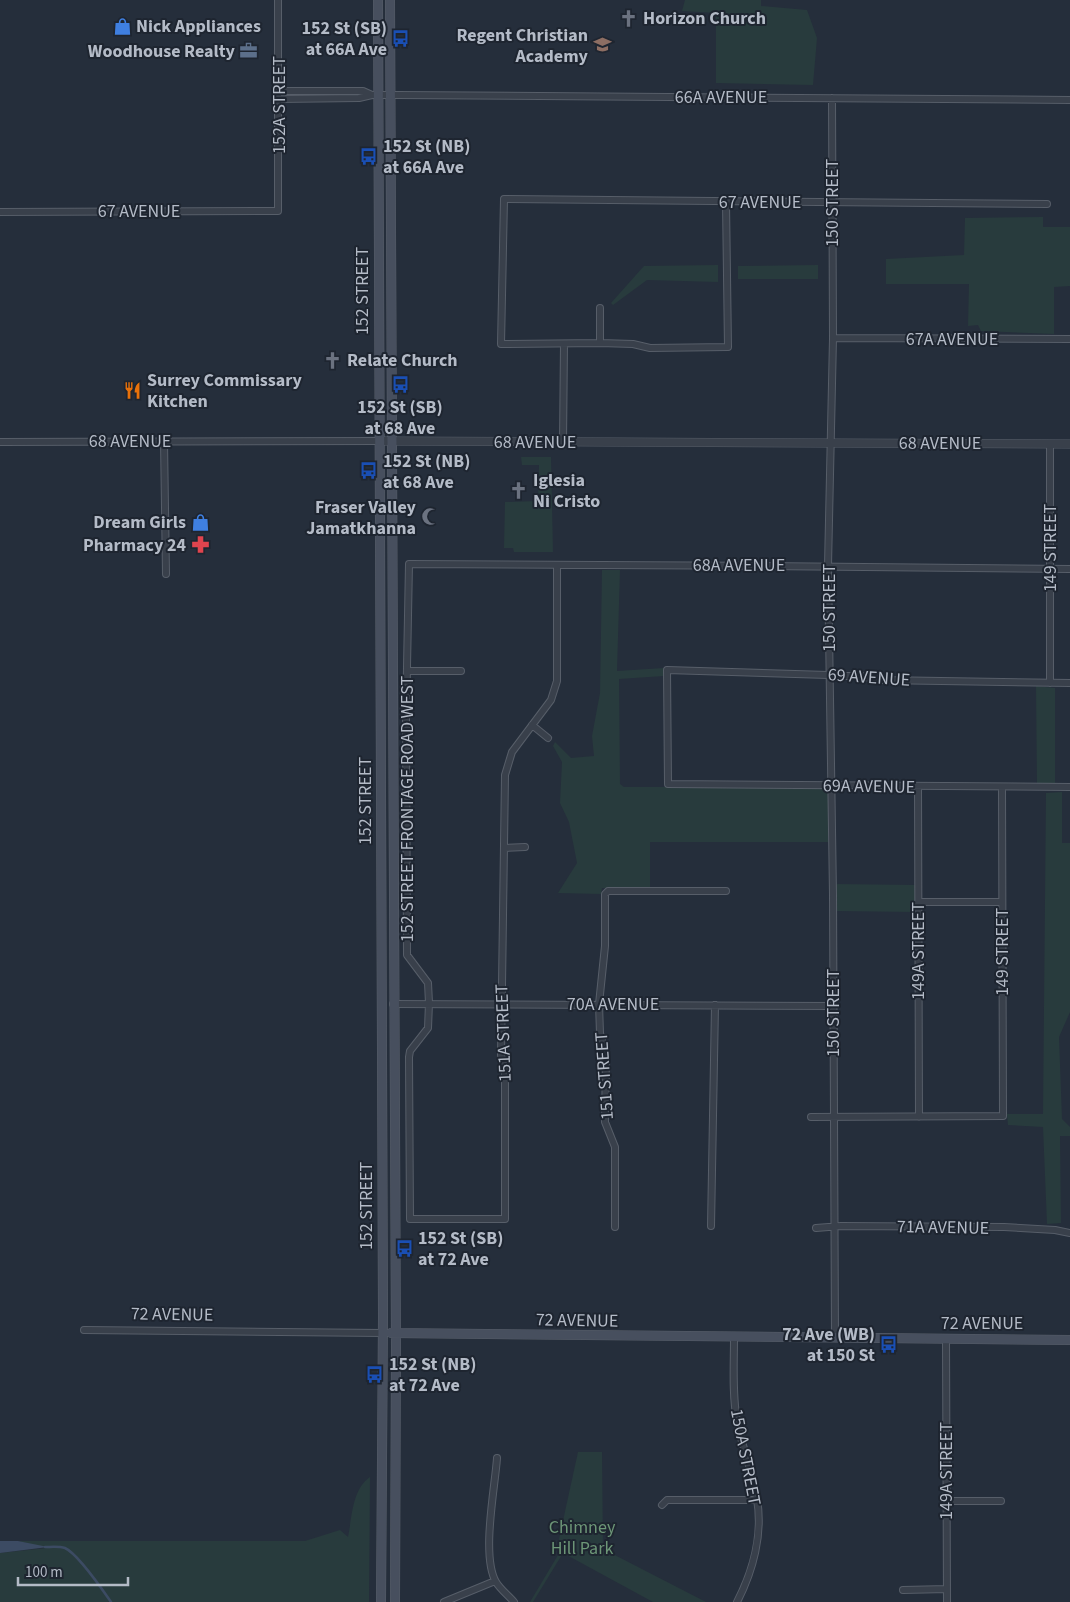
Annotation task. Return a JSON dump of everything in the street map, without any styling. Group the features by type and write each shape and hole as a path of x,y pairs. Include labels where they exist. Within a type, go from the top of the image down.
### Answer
{"main road":[{"name":"152 STREET","path":"378,0 375,95 382,947 383,1333 381,1602"},
{"name":"152 STREET","path":"390,0 390,441 396,1602"},
{"path":"382,947 386,963 389,998 394,1004"},
{"name":"72 AVENUE","path":"383,1333 1070,1340"}],"street":[{"name":"152A STREET","path":"278,0 278,211"},
{"name":"66A AVENUE","path":"279,91 363,91 375,95"},
{"name":"66A AVENUE","path":"279,99 359,98 390,95 1070,100"},
{"name":"150 STREET","path":"832,98 833,338 828,566 834,1117 834,1338"},
{"name":"67 AVENUE","path":"564,344 501,344 504,200 1047,204"},
{"path":"564,442 564,344 633,344 650,348 728,347 726,203"},
{"name":"67 AVENUE","path":"0,212 278,211"},
{"path":"600,308 600,343"},
{"name":"67A AVENUE","path":"833,338 1070,339"},
{"name":"68 AVENUE","path":"0,442 390,441 1070,444"},
{"path":"164,442 166,574"},
{"name":"149 STREET","path":"1050,444 1050,683"},
{"name":"68A AVENUE","path":"408,564 1070,569"},
{"name":"152 STREET FRONTAGE ROAD WEST","path":"408,564 407,956 428,983 429,1003 428,1028 410,1051 410,1219 504,1219"},
{"name":"151A STREET","path":"504,1219 505,1073 501,1055 501,1004 505,775 512,752 551,700 557,682 557,565"},
{"name":"69 AVENUE","path":"668,784 667,670 829,674 861,676 880,680 1070,683"},
{"path":"407,671 461,671"},
{"path":"532,725 548,738"},
{"name":"69A AVENUE","path":"668,784 1070,787"},
{"name":"149A STREET","path":"918,786 919,1117"},
{"name":"149 STREET","path":"919,1117 1003,1116 1002,787"},
{"path":"504,848 525,847"},
{"name":"151 STREET","path":"615,1227 615,1148 605,1122 606,1055 600,1033 599,1004 605,946 605,894 608,891 726,891"},
{"path":"918,902 1002,902"},
{"name":"70A AVENUE","path":"394,1004 833,1006"},
{"path":"711,1226 716,1004"},
{"path":"811,1117 919,1117"},
{"name":"71A AVENUE","path":"816,1228 841,1226 1004,1228 1055,1230 1070,1233"},
{"name":"72 AVENUE","path":"84,1330 383,1333"},
{"name":"150A STREET","path":"734,1338 736,1420 757,1500 758,1531 755,1554 747,1582 737,1602"},
{"name":"149A STREET","path":"946,1339 947,1602"},
{"path":"497,1458 490,1512 489,1540 495,1581 514,1602"},
{"path":"662,1505 667,1500 757,1500"},
{"path":"946,1501 1000,1501"},
{"path":"444,1602 495,1581"},
{"path":"903,1590 947,1589"}],"green space":[{"path":"685,0 761,0 761,6 807,10 817,38 813,85 716,83 716,13 682,11"},
{"path":"1043,217 1043,227 1070,227 1070,286 1054,287 1054,334 981,331 978,325 968,326 969,284 886,284 886,259 964,255 965,218"},
{"path":"718,265 718,282 647,280 613,305 611,303 644,266"},
{"path":"818,265 818,279 738,279 738,266"},
{"path":"521,457 551,457 553,552 514,552 513,548 504,548 505,502 538,501 539,465 522,465"},
{"path":"602,570 620,570 617,671 664,668 664,676 619,679 620,784 624,787 829,787 828,842 650,842 650,888 602,888 601,894 558,893 577,863 569,822 560,803 562,762 553,746 555,742 571,758 594,756 592,736 600,693"},
{"path":"1036,686 1055,688 1055,785 1037,785"},
{"path":"1062,792 1062,843 1070,843 1070,1012 1059,1037 1062,1119 1070,1127 1070,1136 1060,1136 1061,1223 1047,1224 1043,1127 1008,1125 1007,1114 1043,1114 1046,793"},
{"path":"834,884 917,885 916,912 834,911"},
{"name":"Chimney Hill Park","path":"578,1452 602,1452 603,1549 706,1602 653,1602 563,1553 533,1602 530,1602 561,1550 559,1539"},
{"path":"370,1477 369,1602 0,1602 0,1553 47,1548 18,1541 305,1541 340,1530 348,1537 356,1496 364,1482"}],"water":[{"path":"0,1541 18,1541 48,1547 0,1553"}],"waterway":[{"path":"45,1547 63,1547 70,1552 90,1572 111,1602"}],"place":[{"name":"Horizon Church","path":"629,18"},
{"name":"Nick Appliances","path":"122,26"},
{"name":"152 St (SB) at 66A Ave","path":"401,38"},
{"name":"Regent Christian Academy","path":"602,45"},
{"name":"Woodhouse Realty","path":"249,51"},
{"name":"152 St (NB) at 66A Ave","path":"369,156"},
{"name":"Relate Church","path":"333,360"},
{"name":"152 St (SB) at 68 Ave","path":"400,384"},
{"name":"Surrey Commissary Kitchen","path":"133,390"},
{"name":"152 St (NB) at 68 Ave","path":"369,471"},
{"name":"Iglesia Ni Cristo","path":"519,490"},
{"name":"Fraser Valley Jamatkhanna","path":"430,517"},
{"name":"Dream Girls","path":"200,522"},
{"name":"Pharmacy 24","path":"200,545"},
{"name":"152 St (SB) at 72 Ave","path":"404,1248"},
{"name":"72 Ave (WB) at 150 St","path":"889,1344"},
{"name":"152 St (NB) at 72 Ave","path":"375,1374"}]}
